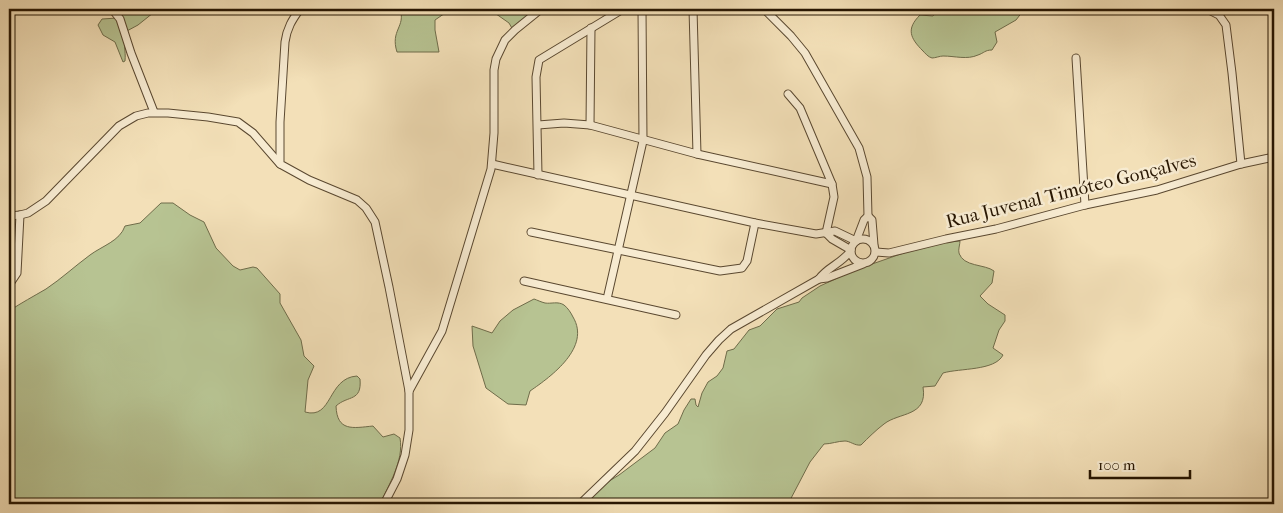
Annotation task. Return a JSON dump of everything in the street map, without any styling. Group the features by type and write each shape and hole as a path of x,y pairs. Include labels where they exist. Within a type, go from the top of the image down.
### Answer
{"street":[{"path":"112,9 120,19 154,112"},
{"path":"280,164 280,122 285,42 287,30 300,9"},
{"path":"409,391 442,331 474,230 492,164 494,70 496,59 505,40 541,9"},
{"path":"538,175 536,76 539,60 623,9"},
{"path":"607,299 643,141 642,9"},
{"path":"693,9 697,154"},
{"path":"580,504 635,451 665,413 706,355 731,329 819,279 827,278 873,258 875,249 872,220 868,216 867,177 859,148 805,53 764,9"},
{"path":"1207,9 1219,15 1226,25 1241,164"},
{"path":"590,126 591,28"},
{"path":"1076,58 1085,204"},
{"path":"788,94 800,108 832,184 834,197 826,232"},
{"path":"9,216 32,211 46,201 119,126 136,116 154,112 238,122 253,133 280,164 302,176 357,200 366,208 375,222 409,391 409,430 405,455 397,479 384,504"},
{"path":"538,126 564,123 590,126 697,154 832,184"},
{"name":"Rua Juvenal Timóteo Gonçalves","path":"875,249 890,253 974,234 1085,204 1170,187 1241,164 1274,157"},
{"path":"492,164 755,223 816,234 835,231 856,242 866,239 875,249"},
{"path":"9,285 17,273 20,215"},
{"path":"819,279 822,274 848,256 856,242 864,220 868,216"},
{"path":"531,232 720,271 742,268 747,261 755,223"},
{"path":"826,232 832,239 851,250 855,260 864,263"},
{"path":"524,281 676,315"}],"green space":[{"path":"109,9 158,9 138,25 125,32 125,61 123,62 115,42 103,35 98,25 102,19 117,18"},
{"path":"400,9 451,9 435,20 439,52 397,52 395,39 401,20"},
{"path":"489,9 536,9 513,30 509,23"},
{"path":"938,9 1023,9 1023,11 1016,20 995,32 997,42 992,50 970,57 943,56 932,58 915,42 911,29 920,15 933,16"},
{"path":"161,203 173,203 204,222 216,248 233,266 240,270 257,268 280,294 280,303 301,340 304,356 314,366 308,380 305,412 314,413 321,410 335,390 347,378 357,376 360,379 359,391 356,395 336,406 339,420 347,427 373,426 383,437 394,434 400,438 401,447 398,464 380,504 9,504 9,481 11,480 14,457 12,439 9,434 9,311 46,289 90,255 115,239 125,226 140,223"},
{"path":"960,241 959,253 961,258 969,263 994,271 992,283 980,296 988,304 1005,315 1005,321 999,330 993,348 1003,355 999,360 985,366 943,373 935,386 923,387 923,397 917,409 890,420 861,445 845,441 824,444 810,462 788,504 588,504 591,497 606,483 655,448 665,433 678,424 691,399 695,399 698,407 708,382 717,376 723,368 727,351 734,349 749,330 760,326 777,309 799,302 820,286 855,270 915,249 938,243"},
{"path":"534,299 545,303 559,303 565,306 572,315 577,328 577,339 573,350 558,369 530,391 526,405 508,404 486,388 473,346 472,326 492,333 500,321 513,310"}]}
